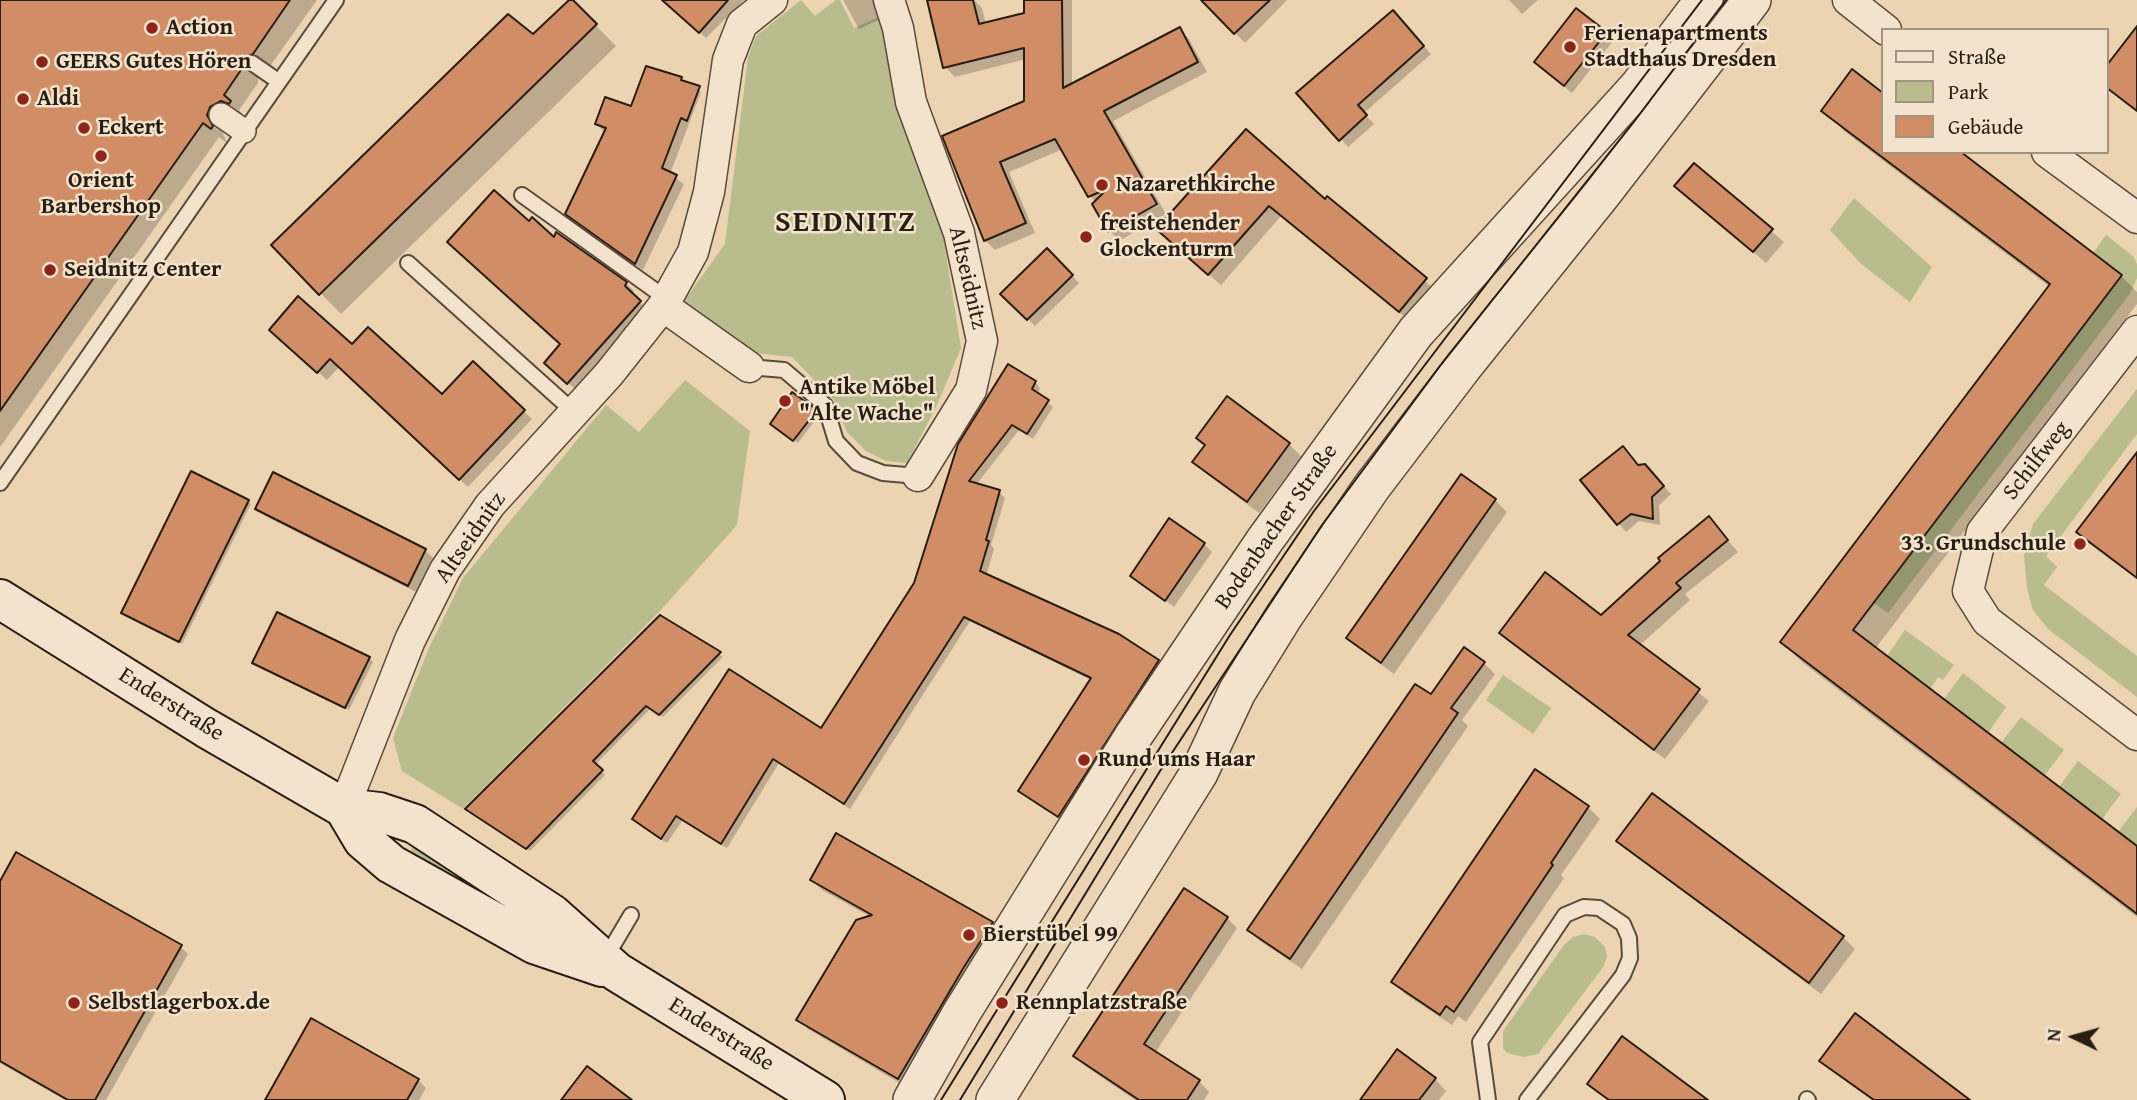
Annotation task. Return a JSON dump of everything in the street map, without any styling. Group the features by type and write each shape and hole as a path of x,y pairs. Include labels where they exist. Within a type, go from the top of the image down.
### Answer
{"main road":[{"name":"Enderstraße","path":"0,598 195,721 344,808 363,840 391,864 534,944 611,966 825,1100"}],"street":[{"name":"Altseidnitz","path":"344,808 410,640 445,570 490,505 609,374 665,303 692,252 709,192 728,60 742,24 772,0"},
{"name":"Altseidnitz","path":"889,0 898,28 911,102 959,233 982,341 971,390 918,476"},
{"name":"Bodenbacher Straße","path":"912,1100 962,1012 1134,735 1265,540 1416,332 1638,87 1704,0"},
{"path":"995,1100 1199,773 1237,692 1284,616 1371,488 1752,0"},
{"path":"1847,0 1883,28"},
{"path":"221,115 244,131"},
{"path":"2051,154 2137,218"},
{"name":"Altseidnitz","path":"665,303 749,367"},
{"name":"Schilfweg","path":"2137,331 1982,532 1968,591 1987,621 2137,735"}],"lane":[{"path":"0,484 336,0"},
{"path":"252,63 278,81"},
{"path":"522,195 665,303"},
{"path":"408,263 574,412"},
{"name":"Altseidnitz","path":"749,367 784,370 825,405 836,440 858,463 883,473 918,476"},
{"path":"1488,1100 1480,1042 1565,915 1584,907 1599,908 1623,925 1629,938 1630,958 1623,975 1527,1100"},
{"path":"611,966 631,915"}],"green space":[{"path":"801,0 815,16 836,0 840,0 854,28 881,16 902,106 943,235 961,348 937,405 907,463 886,461 866,451 847,432 833,399 792,357 754,353 682,304 725,244 748,57 756,36"},
{"path":"1854,198 1932,267 1910,302 1860,263 1830,230"},
{"path":"2106,235 2133,256 2137,264 2137,278 2131,292 1888,613 1874,603 2122,275 2093,253"},
{"path":"685,380 750,431 737,525 659,612 463,809 402,771 393,738 429,648 463,578 606,405 639,432"},
{"path":"2137,389 2137,434 2046,556 2057,567 2044,585 2137,656 2137,697 2048,629 2033,610 2027,588 2024,556 2033,524"},
{"path":"1905,630 1954,665 1943,680 1938,677 1930,689 1887,656"},
{"path":"1963,673 2006,707 1988,733 1944,699"},
{"path":"1503,675 1551,708 1533,734 1486,700"},
{"path":"2021,717 2064,750 2044,776 2001,743"},
{"path":"2078,761 2121,794 2102,819 2059,787"},
{"path":"2137,807 2137,846 2118,832"},
{"path":"415,843 552,929 547,937 409,855"},
{"path":"1584,934 1595,937 1605,947 1607,956 1604,966 1538,1054 1524,1057 1507,1053 1503,1048 1503,1031 1564,945 1573,937"}],"building":[{"name":"Seidnitz Center","path":"0,0 290,0 253,54 244,58 243,67 224,95 231,101 229,104 221,101 210,107 207,115 213,126 211,129 203,123 0,411"},
{"path":"569,0 573,0 597,24 319,295 271,245 508,14 533,34"},
{"path":"662,0 728,0 699,33"},
{"path":"927,0 973,0 979,24 1024,13 1024,0 1062,0 1063,88 1180,27 1198,62 1104,111 1157,204 1108,232 1092,204 1107,189 1088,197 1055,139 1000,162 1026,223 984,241 942,136 1024,101 1024,48 943,68"},
{"path":"1201,0 1270,0 1234,34"},
{"name":"Ferienapartments Stadthaus Dresden","path":"1576,8 1607,32 1564,86 1534,62"},
{"path":"1393,10 1424,46 1358,105 1367,115 1339,141 1296,93"},
{"path":"2137,26 2137,111 2109,90 2109,62"},
{"path":"646,66 682,77 681,80 700,86 687,121 681,118 662,168 677,175 635,264 565,214 606,128 595,124 605,97 631,106"},
{"path":"1852,69 1882,92 1882,154 1964,154 2122,275 1853,630 2137,846 2137,914 1780,642 2050,284 1821,111"},
{"path":"1246,129 1325,199 1327,196 1427,278 1399,312 1269,206 1208,275 1156,229"},
{"path":"1694,163 1773,229 1753,252 1674,186"},
{"path":"494,190 529,221 532,217 554,237 556,232 627,282 625,286 641,301 567,384 544,363 560,344 447,242"},
{"path":"1047,248 1073,275 1027,320 1000,294"},
{"path":"298,296 352,344 368,327 442,394 473,361 525,410 459,480 330,359 317,373 269,330"},
{"path":"1008,364 1036,381 1032,389 1049,400 1027,434 1012,425 969,481 1000,490 980,571 1119,634 1159,660 1058,817 1018,791 1091,678 964,617 844,804 773,759 721,844 676,816 661,839 632,819 729,669 821,728 914,583 958,444"},
{"name":"Antike Möbel \"Alte Wache\"","path":"792,392 817,410 793,441 770,424"},
{"path":"1227,396 1290,443 1247,502 1192,462 1205,445 1196,438"},
{"path":"1623,446 1638,465 1645,464 1664,486 1652,497 1653,519 1631,514 1617,525 1580,480"},
{"path":"2137,452 2137,578 2076,532"},
{"path":"191,471 249,500 179,642 121,613"},
{"path":"273,472 426,549 408,586 255,509"},
{"path":"1461,474 1496,499 1381,663 1346,638"},
{"path":"1709,516 1728,540 1676,583 1681,588 1628,635 1700,689 1654,750 1499,633 1545,572 1601,615 1660,561 1658,558"},
{"path":"1169,518 1205,543 1165,601 1130,576"},
{"path":"277,612 370,657 345,708 252,663"},
{"path":"660,615 721,652 659,715 646,706 593,761 603,770 526,849 465,809"},
{"path":"1464,647 1485,662 1451,708 1458,713 1290,959 1247,930 1415,684 1431,694"},
{"path":"1535,769 1589,806 1551,863 1553,865 1454,1012 1446,1006 1440,1015 1391,982"},
{"path":"1652,793 1844,936 1809,983 1616,841"},
{"path":"836,833 993,922 898,1079 796,1020 856,920 872,915 810,880"},
{"name":"Selbstlagerbox.de","path":"16,852 182,945 95,1100 68,1100 0,1061 0,881"},
{"path":"1184,888 1228,917 1144,1044 1200,1080 1187,1100 1139,1100 1073,1056"},
{"path":"1855,1013 1970,1100 1874,1100 1819,1061"},
{"path":"311,1018 419,1079 407,1100 265,1100"},
{"path":"1622,1036 1708,1100 1609,1100 1587,1084"},
{"path":"1397,1049 1436,1078 1419,1100 1360,1100"},
{"path":"587,1066 632,1100 561,1100"}],"tram line":[{"path":"941,1100 1230,635 1314,511 1702,0"},
{"path":"960,1100 1160,771 1322,525 1440,366 1633,123 1726,0"}],"place":[{"name":"Action","path":"152,28"},
{"name":"Ferienapartments Stadthaus Dresden","path":"1570,47"},
{"name":"GEERS Gutes Hören","path":"42,62"},
{"name":"Aldi","path":"23,99"},
{"name":"Eckert","path":"84,128"},
{"name":"Orient Barbershop","path":"101,156"},
{"name":"Nazarethkirche","path":"1102,185"},
{"name":"freistehender Glockenturm","path":"1086,237"},
{"name":"Seidnitz Center","path":"50,270"},
{"name":"Antike Möbel \"Alte Wache\"","path":"785,401"},
{"name":"33. Grundschule","path":"2080,544"},
{"name":"Rund ums Haar","path":"1084,760"},
{"name":"Bierstübel 99","path":"969,935"},
{"name":"Selbstlagerbox.de","path":"74,1003"},
{"name":"Rennplatzstraße","path":"1002,1003"}],"district":[{"name":"SEIDNITZ","path":"846,223"}]}
